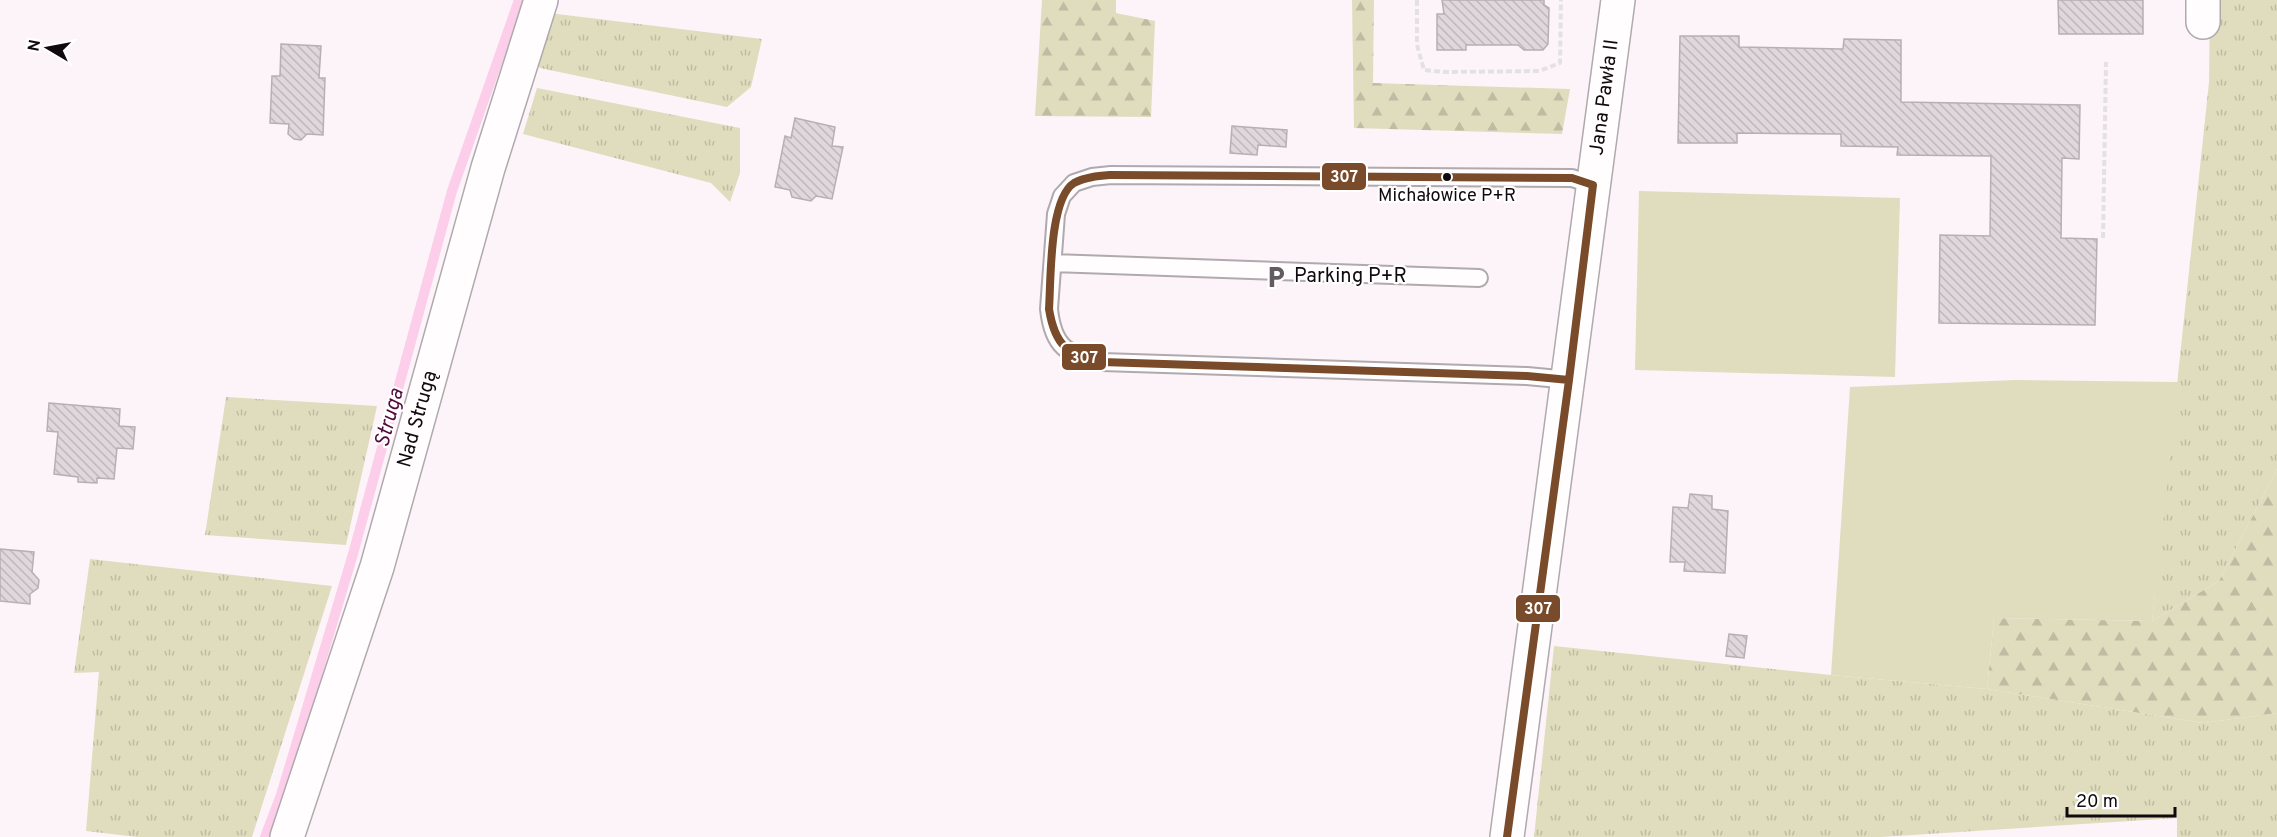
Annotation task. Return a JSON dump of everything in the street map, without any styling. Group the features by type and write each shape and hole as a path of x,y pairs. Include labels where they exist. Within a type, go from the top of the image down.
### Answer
{"street":[{"name":"Nad Strugą","path":"287,837 377,567 488,168 541,0"},
{"name":"Jana Pawła II","path":"1507,837 1618,0"}],"lane":[{"path":"1569,380 1527,376 1126,363 1083,358 1065,350 1053,332 1049,309 1056,214 1062,196 1074,183 1092,177 1123,175 1572,177 1593,185"},
{"path":"1053,263 1479,278"}],"path":[{"path":"1417,0 1417,45 1424,70 1446,72 1539,71 1560,63 1561,0"},
{"path":"2103,238 2106,62"}],"green space":[{"path":"1042,0 1116,0 1116,13 1155,21 1151,117 1035,116"},
{"path":"1352,0 1374,0 1373,83 1570,89 1562,134 1354,128"},
{"path":"2210,0 2277,0 2277,469 2219,581 2152,621 2209,82"},
{"path":"549,13 762,39 751,87 727,107 540,68 534,59"},
{"path":"537,88 740,128 740,173 730,202 711,183 523,134"},
{"path":"1639,191 1900,198 1895,377 1635,370"},
{"path":"2015,380 2179,382 2152,621 1994,618 1987,689 1831,675 1850,387"},
{"path":"226,397 377,406 346,545 205,535"},
{"path":"2277,469 2277,713 2203,723 1987,689 1994,618 2152,621 2219,581"},
{"path":"90,559 332,586 252,837 137,837 86,831 99,672 74,673"},
{"path":"1554,646 1987,689 2203,723 2277,713 2277,837 2177,837 2177,818 1881,837 1534,837"}],"building":[{"path":"1442,0 1544,0 1544,5 1549,8 1548,44 1543,50 1524,50 1518,45 1466,45 1466,50 1437,50 1437,14 1444,14"},
{"path":"2058,0 2143,0 2143,34 2059,34"},
{"path":"1680,36 1739,36 1739,47 1843,49 1844,39 1901,40 1901,102 2080,105 2079,159 2062,158 2061,238 2097,239 2095,325 1939,323 1940,235 1990,236 1991,156 1897,155 1898,147 1841,146 1841,134 1737,133 1737,143 1678,143"},
{"path":"281,44 321,46 319,78 325,78 323,135 307,134 301,140 294,139 288,134 289,124 270,123 272,76 280,76"},
{"path":"795,118 835,127 832,146 843,147 832,199 816,196 811,201 792,197 790,190 775,187 785,136 791,138"},
{"path":"1232,126 1287,130 1286,147 1258,145 1257,155 1230,153"},
{"path":"49,403 120,409 119,426 135,427 133,449 117,448 114,479 97,478 97,483 78,482 78,477 54,474 58,432 47,431"},
{"path":"1690,494 1712,496 1712,509 1728,511 1725,573 1684,571 1685,562 1670,562 1673,507 1688,508"},
{"path":"0,549 34,552 32,572 39,580 38,588 30,594 30,604 0,601"},
{"path":"1729,634 1747,636 1744,658 1726,656"}],"waterway":[{"name":"Struga","path":"265,837 281,795 353,554 452,191 519,0"}],"transit line":[{"name":"307","path":"1111,175 1572,178 1593,185 1569,380 1527,376 1102,362 1080,356 1059,340 1049,309 1051,261 1056,222 1060,205 1066,192 1074,183 1087,178 1111,175"},
{"name":"307","path":"1507,837 1569,380"}],"place":[{"name":"Michałowice P+R","path":"1447,177"},
{"name":"Parking P+R","path":"1276,277"}]}
